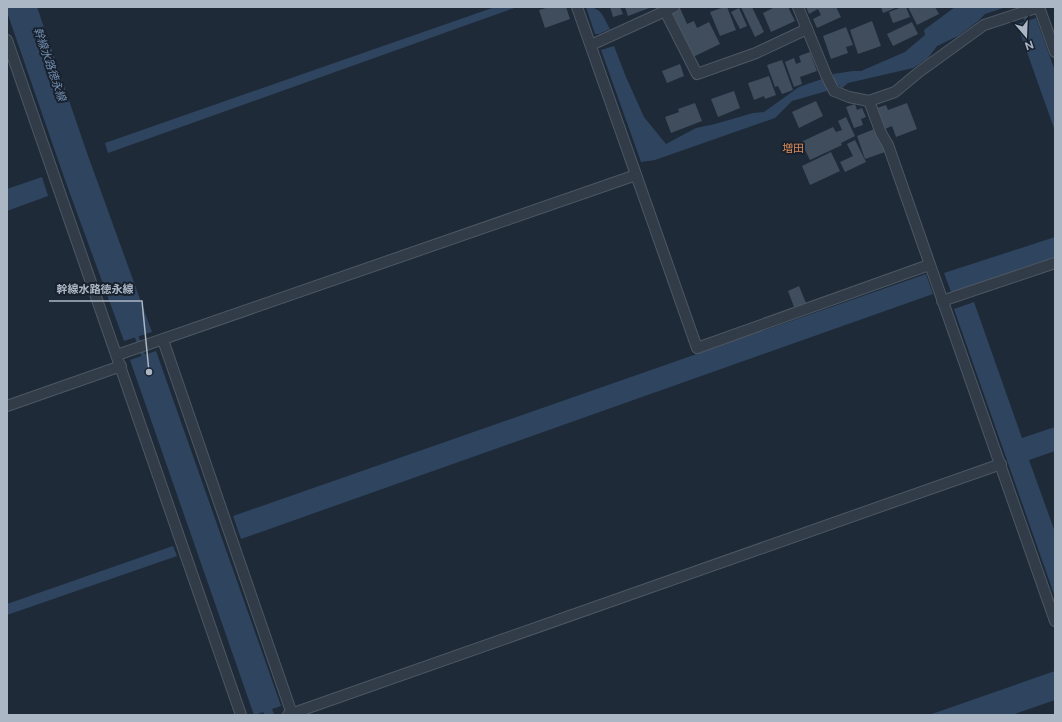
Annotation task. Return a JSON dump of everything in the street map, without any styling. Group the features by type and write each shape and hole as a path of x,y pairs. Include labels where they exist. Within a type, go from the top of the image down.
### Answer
{"street":[{"path":"576,7 591,45 697,348 929,265"},
{"path":"798,7 834,91 849,97 869,101 895,92 919,72 984,25 1039,7 1055,52"},
{"path":"591,45 670,9 697,74 756,53 807,29"},
{"path":"7,40 241,715"},
{"path":"869,101 888,145 1055,621"},
{"path":"117,356 636,175"},
{"path":"942,301 1055,263"},
{"path":"163,340 290,714 1001,464"},
{"path":"7,406 121,366"}],"water":[{"path":"7,7 37,7 87,153 152,332 124,341 65,180 7,12"},
{"path":"495,7 517,7 108,153 105,143"},
{"path":"586,7 591,7 599,11 610,29 599,34 595,34"},
{"path":"955,7 1006,7 985,14 958,36 937,46 928,58 913,68 848,83 842,88 835,83 833,74 861,71 905,52 925,35 924,30"},
{"path":"1036,18 1055,71 1055,131 1017,24"},
{"path":"614,46 644,117 666,144 696,128 753,113 764,112 799,87 822,79 830,90 792,101 775,118 655,160 641,162 601,50"},
{"path":"42,177 48,196 7,211 7,189"},
{"path":"1055,237 1055,257 951,292 944,273"},
{"path":"926,274 933,294 241,539 233,516"},
{"path":"974,302 1022,438 1055,427 1055,451 1029,460 1055,532 1055,597 954,309"},
{"path":"156,351 281,706 272,709 274,714 265,715 263,712 254,715 130,360"},
{"path":"173,546 177,556 7,615 7,604"},
{"path":"1055,671 1055,700 1012,715 929,715"}],"building":[{"path":"549,7 566,7 570,19 545,28 539,10"},
{"path":"610,7 620,7 623,14 613,17"},
{"path":"625,7 652,7 628,16"},
{"path":"727,7 736,30 720,36 710,12"},
{"path":"741,7 752,7 764,32 755,37"},
{"path":"775,7 788,7 795,21 771,32 763,13"},
{"path":"806,7 836,7 841,17 817,28 813,19 821,15 818,9 809,14"},
{"path":"881,7 898,7 883,13"},
{"path":"906,7 910,17 893,23 889,12"},
{"path":"908,7 935,7 939,14 917,25"},
{"path":"680,8 687,24 694,21 697,28 709,22 720,44 693,57 672,12"},
{"path":"739,8 747,26 740,29 731,12"},
{"path":"872,21 881,46 858,54 850,30"},
{"path":"912,22 918,34 893,46 887,34"},
{"path":"846,27 853,45 846,47 848,53 831,59 823,36"},
{"path":"810,52 817,71 800,77 802,84 794,87 785,62 794,58 796,64 801,62 799,56"},
{"path":"782,60 793,90 782,94 778,86 775,87 767,65"},
{"path":"680,64 684,76 667,83 662,71"},
{"path":"769,76 776,95 765,99 764,96 754,100 748,83"},
{"path":"734,91 740,108 718,117 711,99"},
{"path":"816,101 823,116 799,128 792,112"},
{"path":"695,103 702,121 671,133 665,117 679,112 678,109"},
{"path":"907,103 917,129 896,137 892,126 885,129 877,108 886,105 888,110"},
{"path":"855,104 857,110 862,108 866,117 861,119 863,125 854,128 846,107"},
{"path":"846,117 855,136 841,143 842,145 810,160 801,142 833,127 836,132 842,130 838,121"},
{"path":"877,128 885,152 865,159 857,136"},
{"path":"855,140 866,162 845,172 840,162 853,156 847,144"},
{"path":"831,152 840,171 810,185 802,166"},
{"path":"799,286 806,303 794,307 788,291"}],"waterway":[{"path":"1022,7 1028,25"},
{"name":"幹線水路徳永線","path":"135,332 145,360"}],"place":[{"name":"幹線水路徳永線","path":"149,372"}],"district":[{"name":"増田","path":"793,148"}]}
